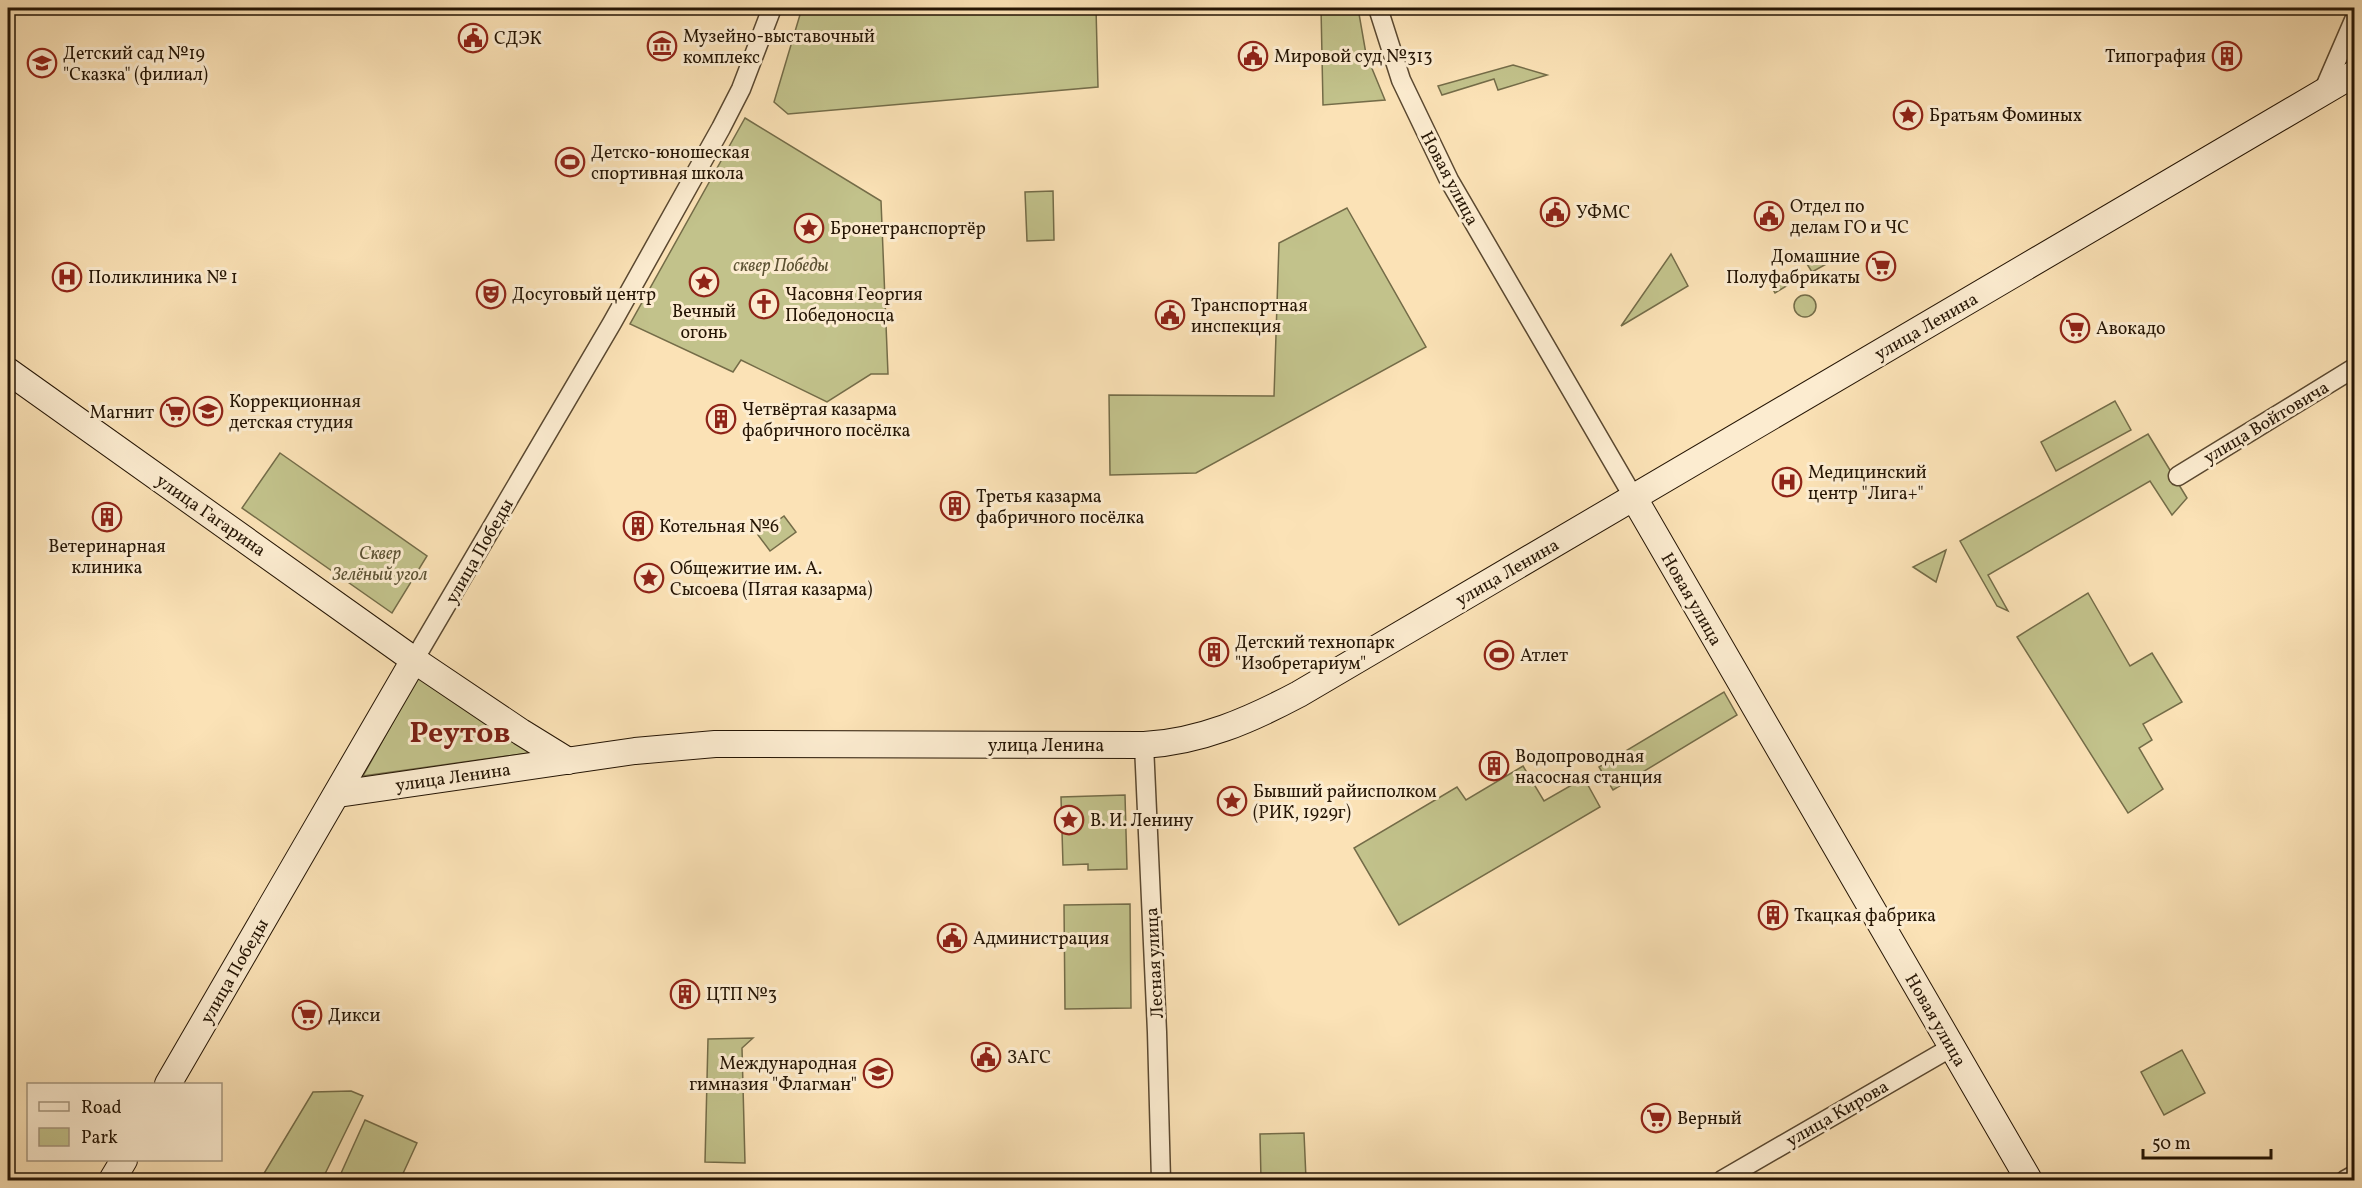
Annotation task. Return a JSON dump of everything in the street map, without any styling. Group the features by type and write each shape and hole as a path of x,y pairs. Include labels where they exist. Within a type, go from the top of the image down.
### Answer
{"street":[{"name":"улица Победы","path":"169,1083 612,322 721,128 741,88 772,8"},
{"name":"Новая улица","path":"1378,8 1401,80 1449,180 2029,1180"},
{"path":"2322,94 2355,20"},
{"name":"улица Ленина","path":"338,794 661,748 715,744 1144,745 1182,742 1201,737 1279,705 2355,74"},
{"name":"улица Войтовича","path":"2178,476 2355,368"},
{"name":"улица Гагарина","path":"8,371 414,660"},
{"path":"414,660 520,732 568,761"},
{"name":"Лесная улица","path":"1144,745 1161,1180"},
{"name":"улица Кирова","path":"1722,1180 1952,1047"},
{"path":"112,1180 123,1161"},
{"path":"2345,1180 2355,1175"}],"green space":[{"path":"802,8 1096,8 1098,87 788,114 774,102"},
{"path":"1321,8 1358,8 1366,54 1385,100 1323,105"},
{"path":"1513,65 1547,75 1498,90 1494,79 1442,95 1438,86"},
{"name":"сквер Победы","path":"745,118 881,201 888,374 871,374 827,402 741,360 733,372 630,324"},
{"path":"1053,191 1054,240 1027,241 1025,192"},
{"path":"1347,208 1426,347 1196,473 1110,475 1109,395 1274,396 1279,243"},
{"path":"1671,254 1688,286 1621,326"},
{"path":"1825,254 1830,262 1812,272 1807,264"},
{"path":"1788,274 1793,282 1775,293 1770,284"},
{"path":"1801,295 1809,295 1816,302 1816,310 1809,317 1801,317 1794,310 1794,302"},
{"path":"2115,401 2131,430 2056,471 2041,442"},
{"path":"2148,434 2187,498 2172,515 2150,481 1988,575 2008,611 1997,606 1960,541"},
{"name":"Сквер Зелёный угол","path":"280,453 427,556 392,613 242,508"},
{"path":"784,516 796,532 770,551 758,535"},
{"path":"1946,550 1936,582 1913,567"},
{"path":"2088,593 2130,666 2152,653 2182,702 2143,724 2152,740 2139,748 2163,789 2128,813 2017,637"},
{"path":"420,673 536,752 363,776"},
{"path":"1724,692 1737,715 1613,790 1599,767"},
{"path":"1523,766 1544,801 1584,778 1600,807 1399,925 1354,848 1457,787 1466,800"},
{"path":"1125,795 1127,869 1088,870 1088,864 1063,865 1061,797"},
{"path":"1130,904 1131,1008 1065,1009 1064,905"},
{"path":"753,1038 742,1048 745,1163 705,1162 708,1039"},
{"path":"2182,1050 2205,1093 2164,1115 2141,1072"},
{"path":"351,1091 363,1096 322,1180 260,1180 313,1092"},
{"path":"365,1120 417,1143 400,1180 338,1180"},
{"path":"1304,1133 1306,1179 1261,1180 1260,1134"}],"place":[{"name":"СДЭК","path":"473,38"},
{"name":"Музейно-выставочный комплекс","path":"662,46"},
{"name":"Мировой суд №313","path":"1253,56"},
{"name":"Типография","path":"2227,56"},
{"name":"Детский сад №19 \"Сказка\" (филиал)","path":"42,63"},
{"name":"Братьям Фоминых","path":"1908,115"},
{"name":"Детско-юношеская спортивная школа","path":"570,162"},
{"name":"УФМС","path":"1555,212"},
{"name":"Отдел по делам ГО и ЧС","path":"1769,216"},
{"name":"Бронетранспортёр","path":"809,228"},
{"name":"Домашние Полуфабрикаты","path":"1881,266"},
{"name":"Поликлиника № 1","path":"67,277"},
{"name":"Вечный огонь","path":"704,282"},
{"name":"Досуговый центр","path":"491,294"},
{"name":"Часовня Георгия Победоносца","path":"764,304"},
{"name":"Транспортная инспекция","path":"1170,315"},
{"name":"Авокадо","path":"2075,328"},
{"name":"Коррекционная детская студия","path":"208,411"},
{"name":"Магнит","path":"175,412"},
{"name":"Четвёртая казарма фабричного посёлка","path":"721,419"},
{"name":"Медицинский центр \"Лига+\"","path":"1787,482"},
{"name":"Третья казарма фабричного посёлка","path":"955,506"},
{"name":"Ветеринарная клиника","path":"107,517"},
{"name":"Котельная №6","path":"638,526"},
{"name":"Общежитие им. А. Сысоева (Пятая казарма)","path":"649,578"},
{"name":"Детский технопарк \"Изобретариум\"","path":"1214,652"},
{"name":"Атлет","path":"1499,655"},
{"name":"Водопроводная насосная станция","path":"1494,766"},
{"name":"Бывший райисполком (РИК, 1929г)","path":"1232,801"},
{"name":"В. И. Ленину","path":"1069,820"},
{"name":"Ткацкая фабрика","path":"1773,915"},
{"name":"Администрация","path":"952,938"},
{"name":"ЦТП №3","path":"685,994"},
{"name":"Дикси","path":"307,1015"},
{"name":"ЗАГС","path":"986,1057"},
{"name":"Международная гимназия \"Флагман\"","path":"878,1073"},
{"name":"Верный","path":"1656,1118"}],"district":[{"name":"Реутов","path":"460,732"}]}
